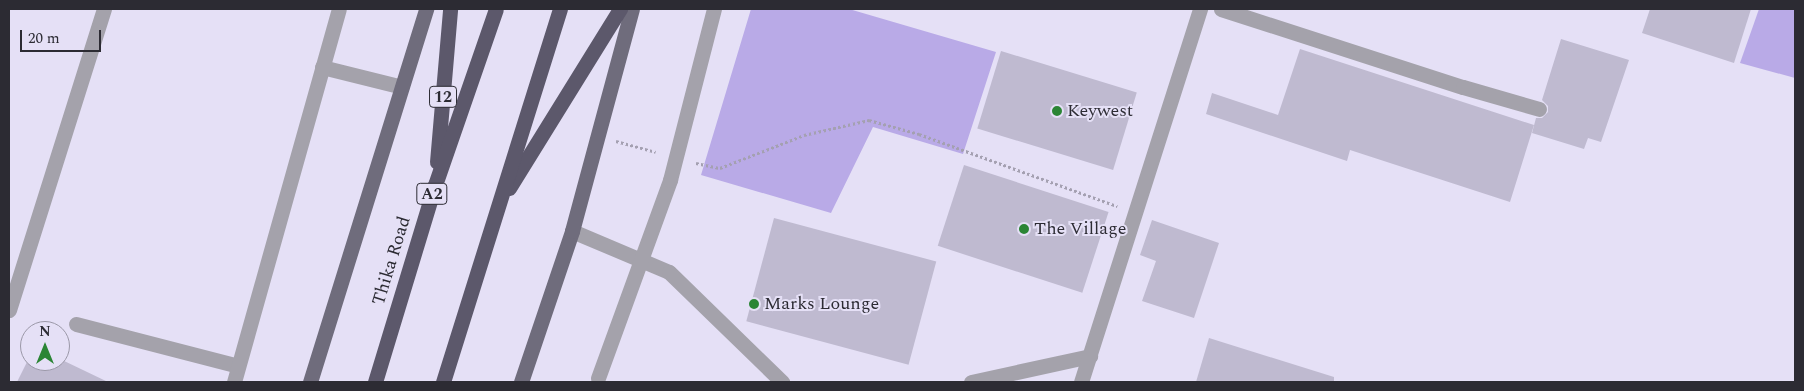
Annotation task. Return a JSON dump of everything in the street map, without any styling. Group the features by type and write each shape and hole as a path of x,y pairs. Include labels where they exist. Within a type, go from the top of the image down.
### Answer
{"highway":[{"name":"12","path":"435,185 450,9"},
{"name":"Thika Road","path":"375,382 435,185 496,9"},
{"path":"443,382 560,9"},
{"path":"498,207 620,9"}],"main road":[{"path":"310,382 426,9"},
{"path":"521,382 572,231 632,9"}],"street":[{"path":"9,310 104,9"},
{"path":"234,382 339,9"},
{"path":"598,378 670,180 714,9"},
{"path":"1081,382 1200,9"},
{"path":"1221,9 1408,70 1539,109"},
{"path":"322,67 402,87"},
{"path":"572,231 669,272 782,382"},
{"path":"76,324 238,366"},
{"path":"971,382 1090,356"}],"path":[{"path":"597,136 720,168 804,135 869,120 919,134 1136,213"}],"shaded area":[{"path":"751,9 849,9 996,52 963,154 873,127 831,213 701,175"},
{"path":"1759,9 1795,9 1795,78 1740,63"}],"building":[{"path":"1650,9 1751,9 1734,63 1642,33"},
{"path":"1561,39 1629,60 1601,142 1588,138 1584,149 1532,133 1536,118 1542,118 1548,112 1548,106 1542,100"},
{"path":"1300,49 1534,125 1510,202 1350,150 1347,161 1206,114 1212,93 1278,115"},
{"name":"Keywest","path":"1001,51 1137,93 1113,170 977,128"},
{"name":"The Village","path":"964,165 1109,212 1082,293 938,246"},
{"path":"774,218 936,261 909,365 746,321"},
{"path":"1152,220 1219,243 1194,318 1142,301 1156,261 1140,255"},
{"path":"1209,338 1334,377 1334,382 1196,382"},
{"path":"70,364 108,382 17,382 22,371 70,371"}],"place":[{"name":"Keywest","path":"1057,111"},
{"name":"The Village","path":"1024,229"},
{"name":"Marks Lounge","path":"754,304"}]}
